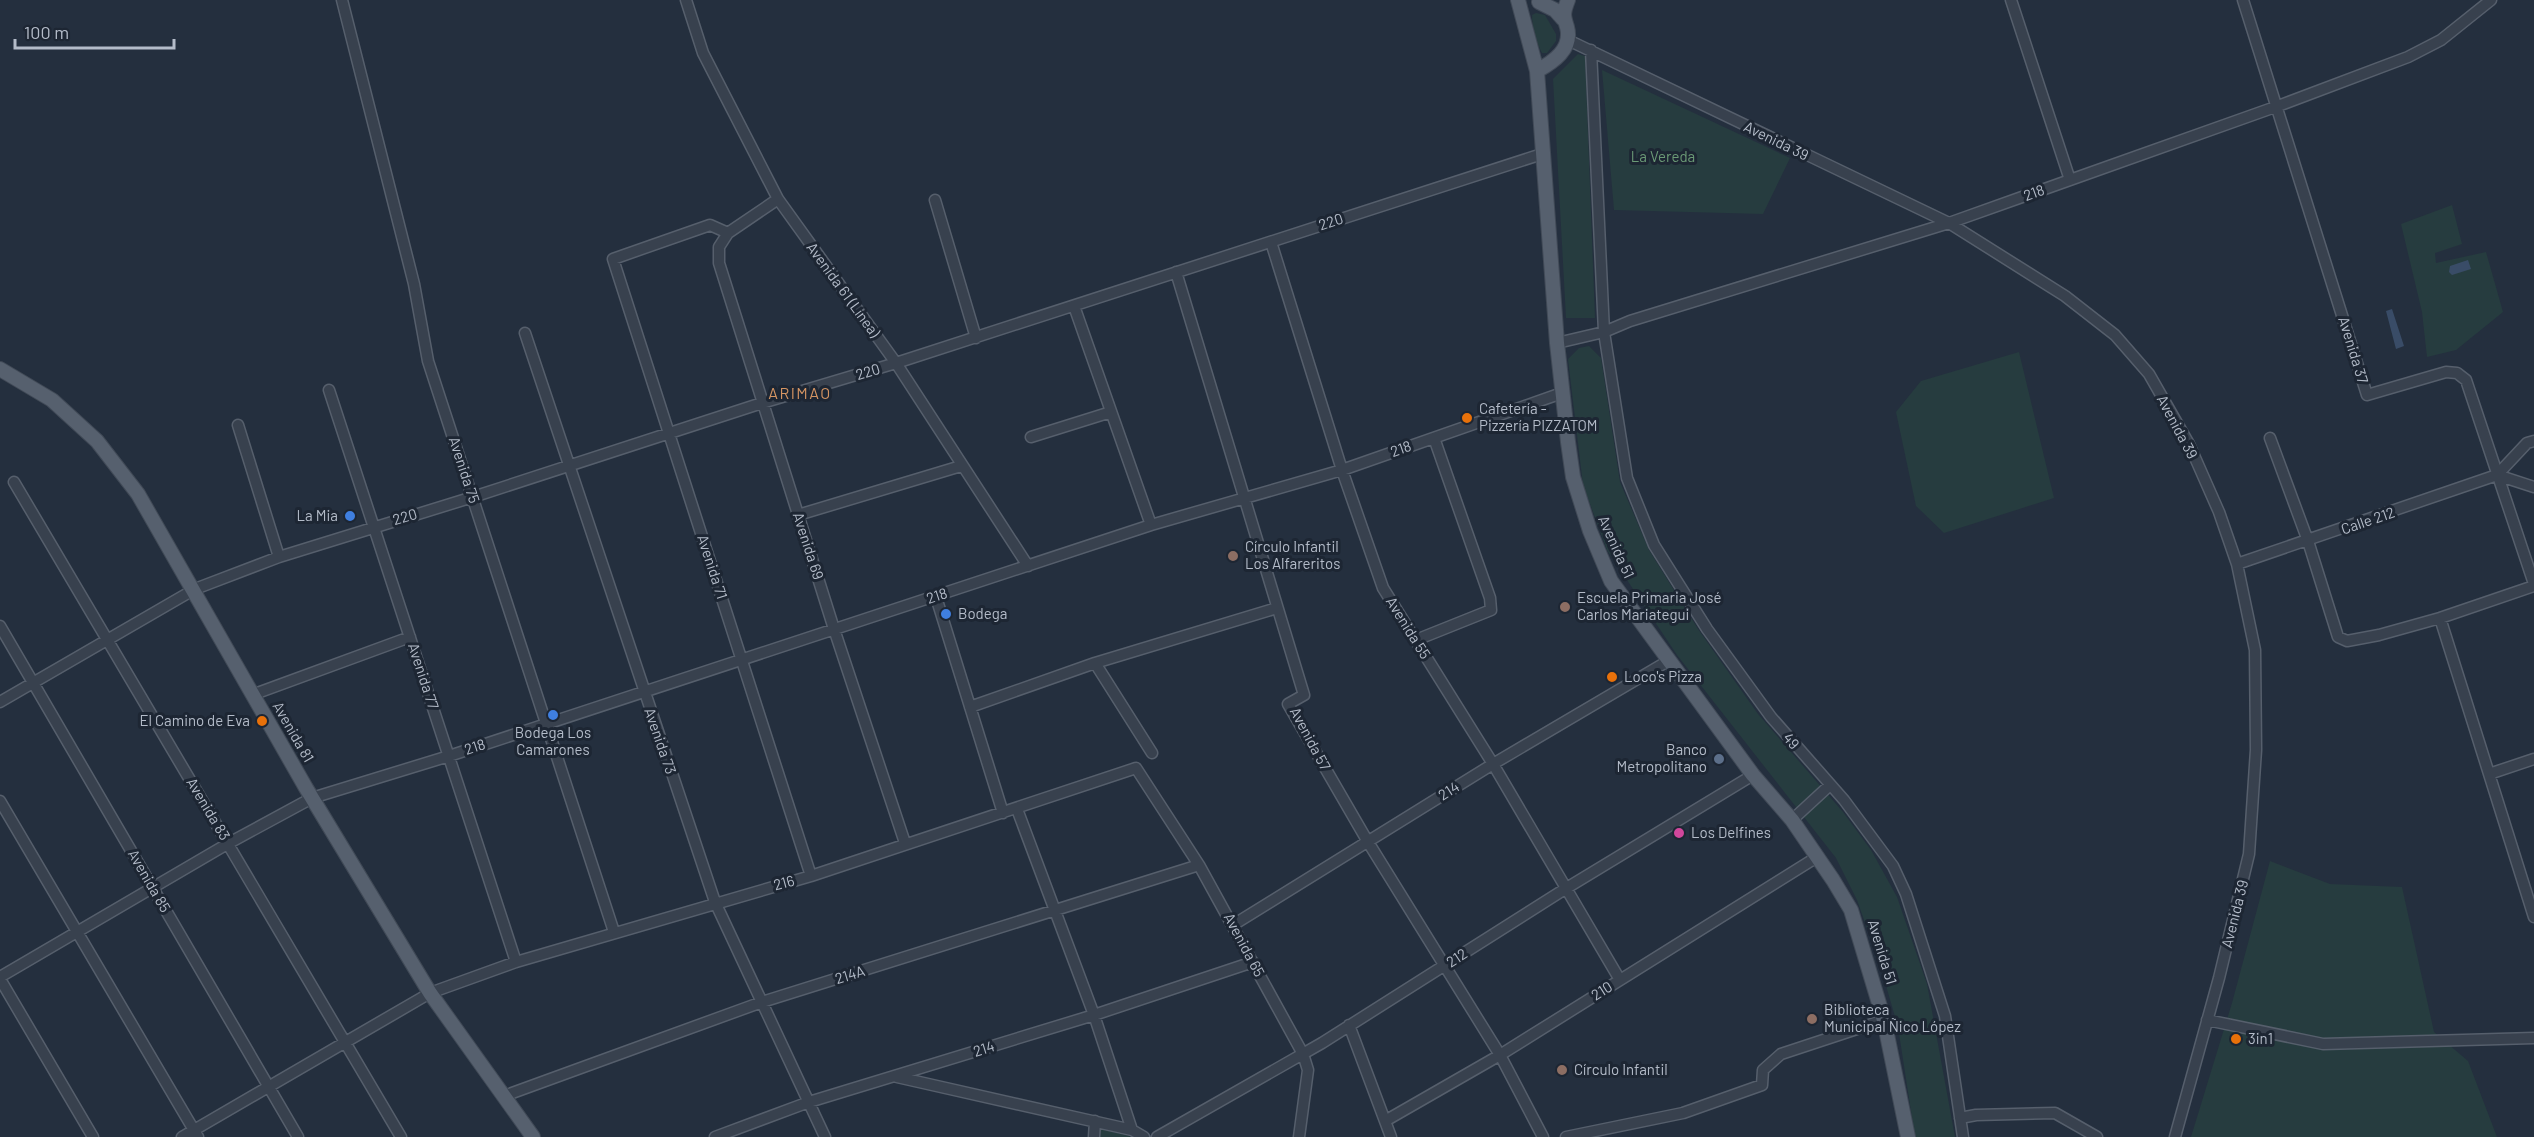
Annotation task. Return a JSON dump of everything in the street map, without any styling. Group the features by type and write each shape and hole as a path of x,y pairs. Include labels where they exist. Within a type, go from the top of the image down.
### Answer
{"main road":[{"path":"1563,19 1568,0"},
{"path":"1520,5 1542,1 1555,10 1567,28 1568,39 1563,51 1555,60 1537,71"},
{"name":"Avenida 51","path":"1520,5 1537,71 1557,343 1573,477 1590,531 1611,581 1753,775 1792,820 1851,910 1884,1020 1908,1137"},
{"name":"Avenida 81","path":"0,369 52,399 97,441 138,494 195,589 252,695 312,798 430,993 533,1137"}],"street":[{"name":"Avenida 75","path":"342,0 414,284 428,361 614,932"},
{"name":"Avenida 61 (Línea)","path":"686,0 703,53 778,199 896,363 1028,566"},
{"path":"2011,0 2070,180"},
{"name":"Avenida 37","path":"2243,0 2367,395 2446,372 2457,373 2466,380 2534,585 2440,618 2379,635 2346,641 2338,637 2308,542"},
{"name":"218","path":"1557,343 1604,332 1630,321 1949,223 2278,106 2408,57 2441,40 2491,0"},
{"name":"Avenida 39","path":"1568,39 1949,223 2065,296 2115,335 2149,374 2189,444 2219,512 2237,564 2255,650 2256,750 2249,854 2175,1137"},
{"name":"49","path":"1591,50 1604,332 1627,478 1654,545 1707,629 1764,709 1844,800 1893,866 1906,894 1945,1016 1963,1137"},
{"name":"220","path":"0,702 195,589 279,556 473,497 762,403 976,338 1542,154"},
{"path":"728,233 778,199"},
{"path":"935,200 976,338"},
{"name":"Avenida 71","path":"728,233 710,225 613,259 811,876"},
{"name":"Avenida 69","path":"728,233 719,247 719,263 834,629 905,843"},
{"name":"Avenida 55","path":"1272,242 1342,470 1383,588 1493,764 1620,980"},
{"name":"Avenida 57","path":"1176,272 1304,695 1288,704 1368,842 1500,1055 1543,1137"},
{"path":"1074,306 1151,525"},
{"name":"Avenida 73","path":"525,333 715,902 825,1137"},
{"name":"Avenida 77","path":"329,390 516,962"},
{"name":"218","path":"0,978 229,843 312,798 449,756 1151,525 1342,470 1562,393"},
{"path":"1031,436 1111,412"},
{"path":"238,425 279,556"},
{"path":"1416,640 1491,610 1490,598 1434,438"},
{"path":"2270,438 2308,542"},
{"name":"Calle 212","path":"2237,564 2308,542 2498,475 2527,443 2534,441"},
{"path":"798,516 961,466"},
{"path":"2498,475 2534,487"},
{"name":"Avenida 83","path":"14,482 401,1137"},
{"path":"936,597 1003,813"},
{"path":"970,707 1095,663 1277,608"},
{"path":"2440,618 2534,916"},
{"name":"Avenida 85","path":"0,626 298,1137"},
{"path":"252,695 410,637"},
{"name":"214","path":"1233,925 1493,764 1668,661"},
{"path":"1095,663 1152,753"},
{"path":"2489,774 2534,759"},
{"name":"216","path":"182,1137 196,1133 269,1086 430,993 516,962 715,902 811,876 1136,768"},
{"name":"Avenida 65","path":"1136,768 1199,866 1302,1054 1308,1070 1299,1137"},
{"name":"212","path":"1157,1137 1302,1054 1565,889 1753,775"},
{"path":"1792,820 1830,785"},
{"path":"0,801 196,1133"},
{"path":"1017,809 1094,1015 1132,1130"},
{"name":"210","path":"1385,1121 1500,1055 1817,858"},
{"name":"214A","path":"504,1096 762,1002 1199,866"},
{"name":"214","path":"715,1137 809,1102 1094,1015 1253,962"},
{"path":"0,978 93,1137"},
{"path":"1566,1137 1683,1113 1762,1085 1763,1070 1781,1054 1884,1020"},
{"path":"2207,1020 2323,1044 2534,1038"},
{"path":"1349,1025 1391,1137"},
{"path":"896,1077 1095,1121 1132,1130 1144,1137"},
{"path":"1960,1118 1976,1115 2055,1113 2097,1137"},
{"path":"1094,1137 1095,1121"}],"green space":[{"path":"1536,13 1545,15 1556,34 1556,41 1547,53 1542,53 1535,34 1532,15"},
{"path":"1578,54 1585,56 1595,318 1566,318 1553,79"},
{"name":"La Vereda","path":"1602,70 1790,158 1763,214 1614,210"},
{"path":"2452,205 2462,244 2435,253 2436,263 2486,252 2503,312 2456,350 2427,357 2422,312 2401,224"},
{"path":"1589,346 1601,358 1620,482 1649,550 1698,629 1758,714 1843,812 1871,850 1897,897 1927,984 1955,1137 1915,1137 1898,1027 1880,965 1857,900 1836,858 1677,655 1607,550 1583,485 1568,359 1579,348"},
{"path":"2019,352 2054,498 1944,533 1916,506 1896,412 1921,381"},
{"path":"2270,861 2330,884 2402,887 2434,1032 2468,1061 2497,1137 2191,1137 2232,1003"},
{"path":"1101,1129 1133,1137 1100,1137"}],"water":[{"path":"2468,260 2471,269 2452,275 2449,272 2450,266"},
{"path":"2392,309 2404,346 2396,349 2386,311"}],"place":[{"name":"Cafetería - Pizzería PIZZATOM","path":"1467,418"},
{"name":"La Mia","path":"350,516"},
{"name":"Círculo Infantil Los Alfareritos","path":"1233,556"},
{"name":"Escuela Primaria José Carlos Mariategui","path":"1565,607"},
{"name":"Bodega","path":"946,614"},
{"name":"Loco's Pizza","path":"1612,677"},
{"name":"Bodega Los Camarones","path":"553,715"},
{"name":"El Camino de Eva","path":"262,721"},
{"name":"Banco Metropolitano","path":"1719,759"},
{"name":"Los Delfines","path":"1679,833"},
{"name":"Biblioteca Municipal Ñico López","path":"1812,1019"},
{"name":"3in1","path":"2236,1039"},
{"name":"Círculo Infantil","path":"1562,1070"}],"district":[{"name":"ARIMAO","path":"800,393"}]}
